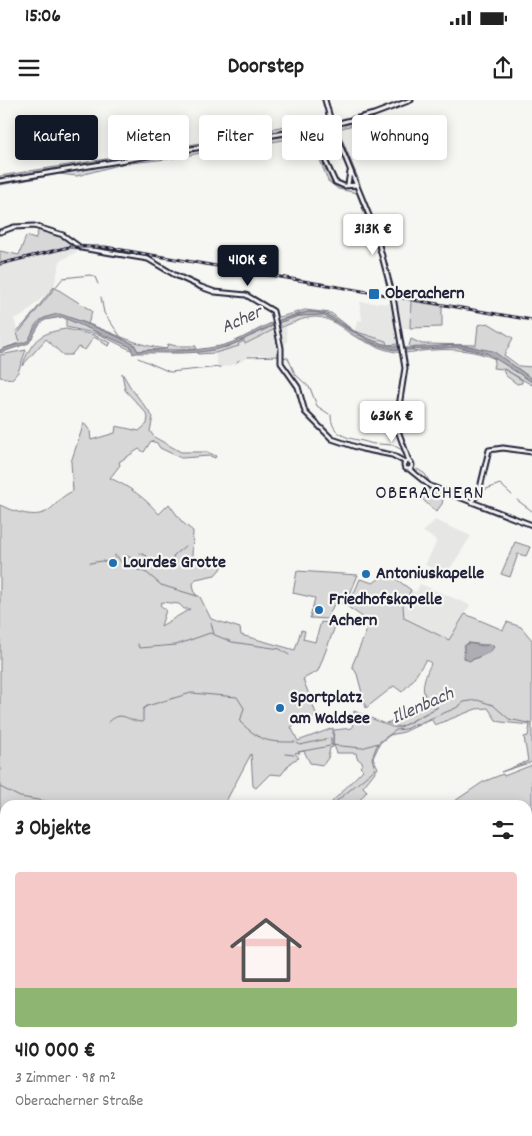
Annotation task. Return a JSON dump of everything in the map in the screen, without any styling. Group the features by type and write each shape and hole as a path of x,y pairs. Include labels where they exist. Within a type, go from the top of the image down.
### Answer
{"main road":[{"path":"325,100 332,126 375,230 394,303 403,353 405,378 397,410 396,425 406,461 405,468 411,469 430,486 472,501 478,506 532,525"},
{"path":"342,122 374,114 410,100"},
{"path":"0,181 282,134"},
{"path":"324,160 335,182 346,185 357,183"},
{"path":"346,185 351,176 349,166"},
{"path":"0,232 14,227 34,226 63,236 81,248 148,258 175,275 208,290 235,293 250,298 272,310 284,369 298,387 303,409 328,436 336,441 392,455 412,463 411,469"},
{"path":"472,501 479,491 489,450 503,448 532,452"}],"shaded area":[{"path":"352,122 352,125 342,128 342,124"},
{"path":"282,127 282,132 272,134 274,128"},
{"path":"282,136 282,140 272,142 272,138"},
{"path":"342,139 359,181 342,142"},
{"path":"199,143 199,146 189,148 189,145"},
{"path":"199,149 199,153 189,155 189,151"},
{"path":"108,158 108,160 117,160 0,180 0,176"},
{"path":"132,160 158,160 122,164 77,176 59,174 0,185 0,183"},
{"path":"320,160 323,160 332,180 341,187 356,188 377,239 389,284 357,193 338,189 328,181"},
{"path":"39,229 64,237 74,245 0,263 0,251 19,255 26,236 35,239"},
{"path":"76,247 78,251 60,261 54,287 21,317 14,318 20,341 10,344 10,347 0,349 0,265 59,249"},
{"path":"54,287 92,311 88,324 71,318 46,317 35,325 27,342 20,346 0,350 20,341 16,331 25,323"},
{"path":"396,298 411,301 410,328 398,329 401,344 387,345 354,331 358,320 362,321 360,302 397,304"},
{"path":"411,301 442,306 442,327 410,328"},
{"path":"305,310 331,313 354,331 386,341 387,345 355,332 334,317 323,313 305,312 277,321 276,318"},
{"path":"308,312 327,315 370,339 382,344 401,347 401,351 373,343 323,315 299,316 278,323 277,321"},
{"path":"59,314 121,338 134,345 138,351 185,351 220,346 234,342 274,322 275,325 231,345 214,350 192,353 133,354 131,347 62,317 45,320 40,324 29,343 0,353 0,350 28,341 39,323 47,317"},
{"path":"317,314 330,318 367,341 401,351 402,353 389,351 371,344 354,336 327,319 306,318 279,328 278,323 293,317"},
{"path":"66,318 129,345 133,351 98,334 66,327"},
{"path":"488,323 513,338 504,355 519,366 532,367 532,379 498,356 470,346 409,346 411,339 422,344 476,345 478,325"},
{"path":"89,324 136,342 156,347 166,349 168,344 196,346 196,349 138,351 134,344"},
{"path":"275,325 275,329 245,344 244,341 238,344 239,346 215,353 198,354 198,351 227,347"},
{"path":"286,325 287,340 285,346 279,347 279,355 253,355 236,364 218,368 215,353 238,346 238,344 244,341 246,344 266,332"},
{"path":"66,329 94,335 111,343 108,346 94,337 85,350 78,347 71,355 63,355 46,339 22,366 29,350 37,340 49,333"},
{"path":"399,344 400,347 387,345"},
{"path":"459,345 493,351 532,379 532,382 485,352 458,347 405,350 404,348"},
{"path":"458,347 492,355 532,382 532,385 504,369 522,380 522,383 517,384 505,375 503,369 493,368 495,359 473,352 462,350 428,350 405,353 405,350"},
{"path":"26,350 18,372 12,379 0,377 0,355"},
{"path":"122,373 153,417 150,431 154,437 181,452 207,452 216,456 215,458 210,456 181,458 160,448 157,443 151,441 144,452 139,449 119,462 120,465 110,478 137,493 159,514 169,504 182,522 193,531 192,556 223,566 215,575 196,579 193,584 195,594 200,597 211,619 240,628 241,635 295,650 301,630 305,631 303,639 315,642 321,622 336,624 318,671 303,679 317,716 291,727 298,741 333,728 333,747 330,748 328,758 323,765 310,763 304,751 295,753 299,758 292,761 281,775 270,774 256,788 253,786 251,754 227,800 0,800 0,505 18,512 31,514 44,513 49,510 64,496 73,491 71,462 84,423 90,431 91,440 115,433 116,426 139,431 147,424 148,417 125,390","holes":["162,602 179,604 184,609 190,609 161,626 166,610 160,605"]},
{"path":"429,489 444,495 442,504 436,512 420,497"},
{"path":"435,520 471,536 446,575 425,565 436,543 435,539 423,532"},
{"path":"515,542 530,547 526,556 518,554 510,577 501,574"},
{"path":"297,571 358,575 346,603 334,604 327,619 310,618 315,598 293,593"},
{"path":"388,573 411,590 403,606 404,618 449,640 465,614 503,630 507,622 521,627 532,640 532,762 501,772 528,761 524,737 528,736 530,725 501,722 496,720 488,708 476,709 435,725 431,719 404,732 390,735 380,743 373,758 378,768 363,787 367,791 360,800 334,800 363,770 360,767 363,763 357,758 356,753 337,753 333,743 334,730 352,728 354,711 392,727 399,728 438,707 400,727 386,723 413,714 430,702 426,698 423,689 431,664 429,661 425,661 413,680 402,692 394,686 366,708 357,674 352,666 370,622 348,607 360,579 373,583","holes":["468,643 487,645 490,652 472,660 464,654 464,647"]},
{"path":"420,584 470,605 449,640 404,618 403,606 411,590 416,592"},
{"path":"468,643 483,646 491,644 494,647 490,652 469,661 464,658 464,646"},
{"path":"532,765 532,800 456,800 483,782 503,774 504,776"}],"waterway":[{"path":"19,332 63,278 90,275 95,277 98,284"},
{"path":"101,297 104,313 123,340"},
{"path":"248,357 279,356"},
{"path":"283,357 288,358 295,374 310,388 317,406 329,414"},
{"path":"138,358 170,372 220,367"},
{"path":"331,415 334,427 341,434 375,444"},
{"path":"379,444 393,445 402,450"},
{"path":"417,469 425,474 430,483"},
{"path":"481,491 500,484 512,495"},
{"path":"453,491 463,492"},
{"path":"517,500 532,511"},
{"path":"125,555 142,562 161,564 172,561 174,555 185,546"},
{"path":"140,553 147,556 144,559 146,562"},
{"path":"117,556 123,565 147,573 161,585 197,596"},
{"path":"90,563 102,561 112,563 115,560"},
{"path":"211,623 214,634"},
{"path":"138,644 139,648 176,645 210,633 232,642 280,649 289,655"},
{"name":"Illenbach","path":"108,723 121,716 143,722 143,709 147,706 191,693 237,697 244,708 240,722 254,734 265,740 295,742"},
{"name":"Illenbach","path":"297,743 300,745 331,738 331,745 362,748 378,743 396,730 405,729 456,708 464,702 477,700 493,705 509,719 532,724"},
{"path":"338,800 375,769 372,758 378,743"},
{"path":"299,754 298,752 330,746"},
{"path":"285,754 294,755"},
{"path":"0,787 20,797 38,800"}],"railway":[{"path":"0,264 69,247 105,247 532,320"}],"place":[{"name":"Oberachern","path":"374,294"},
{"name":"Lourdes Grotte","path":"113,563"},
{"name":"Antoniuskapelle","path":"366,574"},
{"name":"Friedhofskapelle Achern","path":"319,610"},
{"name":"Sportplatz am Waldsee","path":"280,708"}],"district":[{"name":"OBERACHERN","path":"430,494"}],"water label":[{"name":"Acher","path":"242,321"}]}
